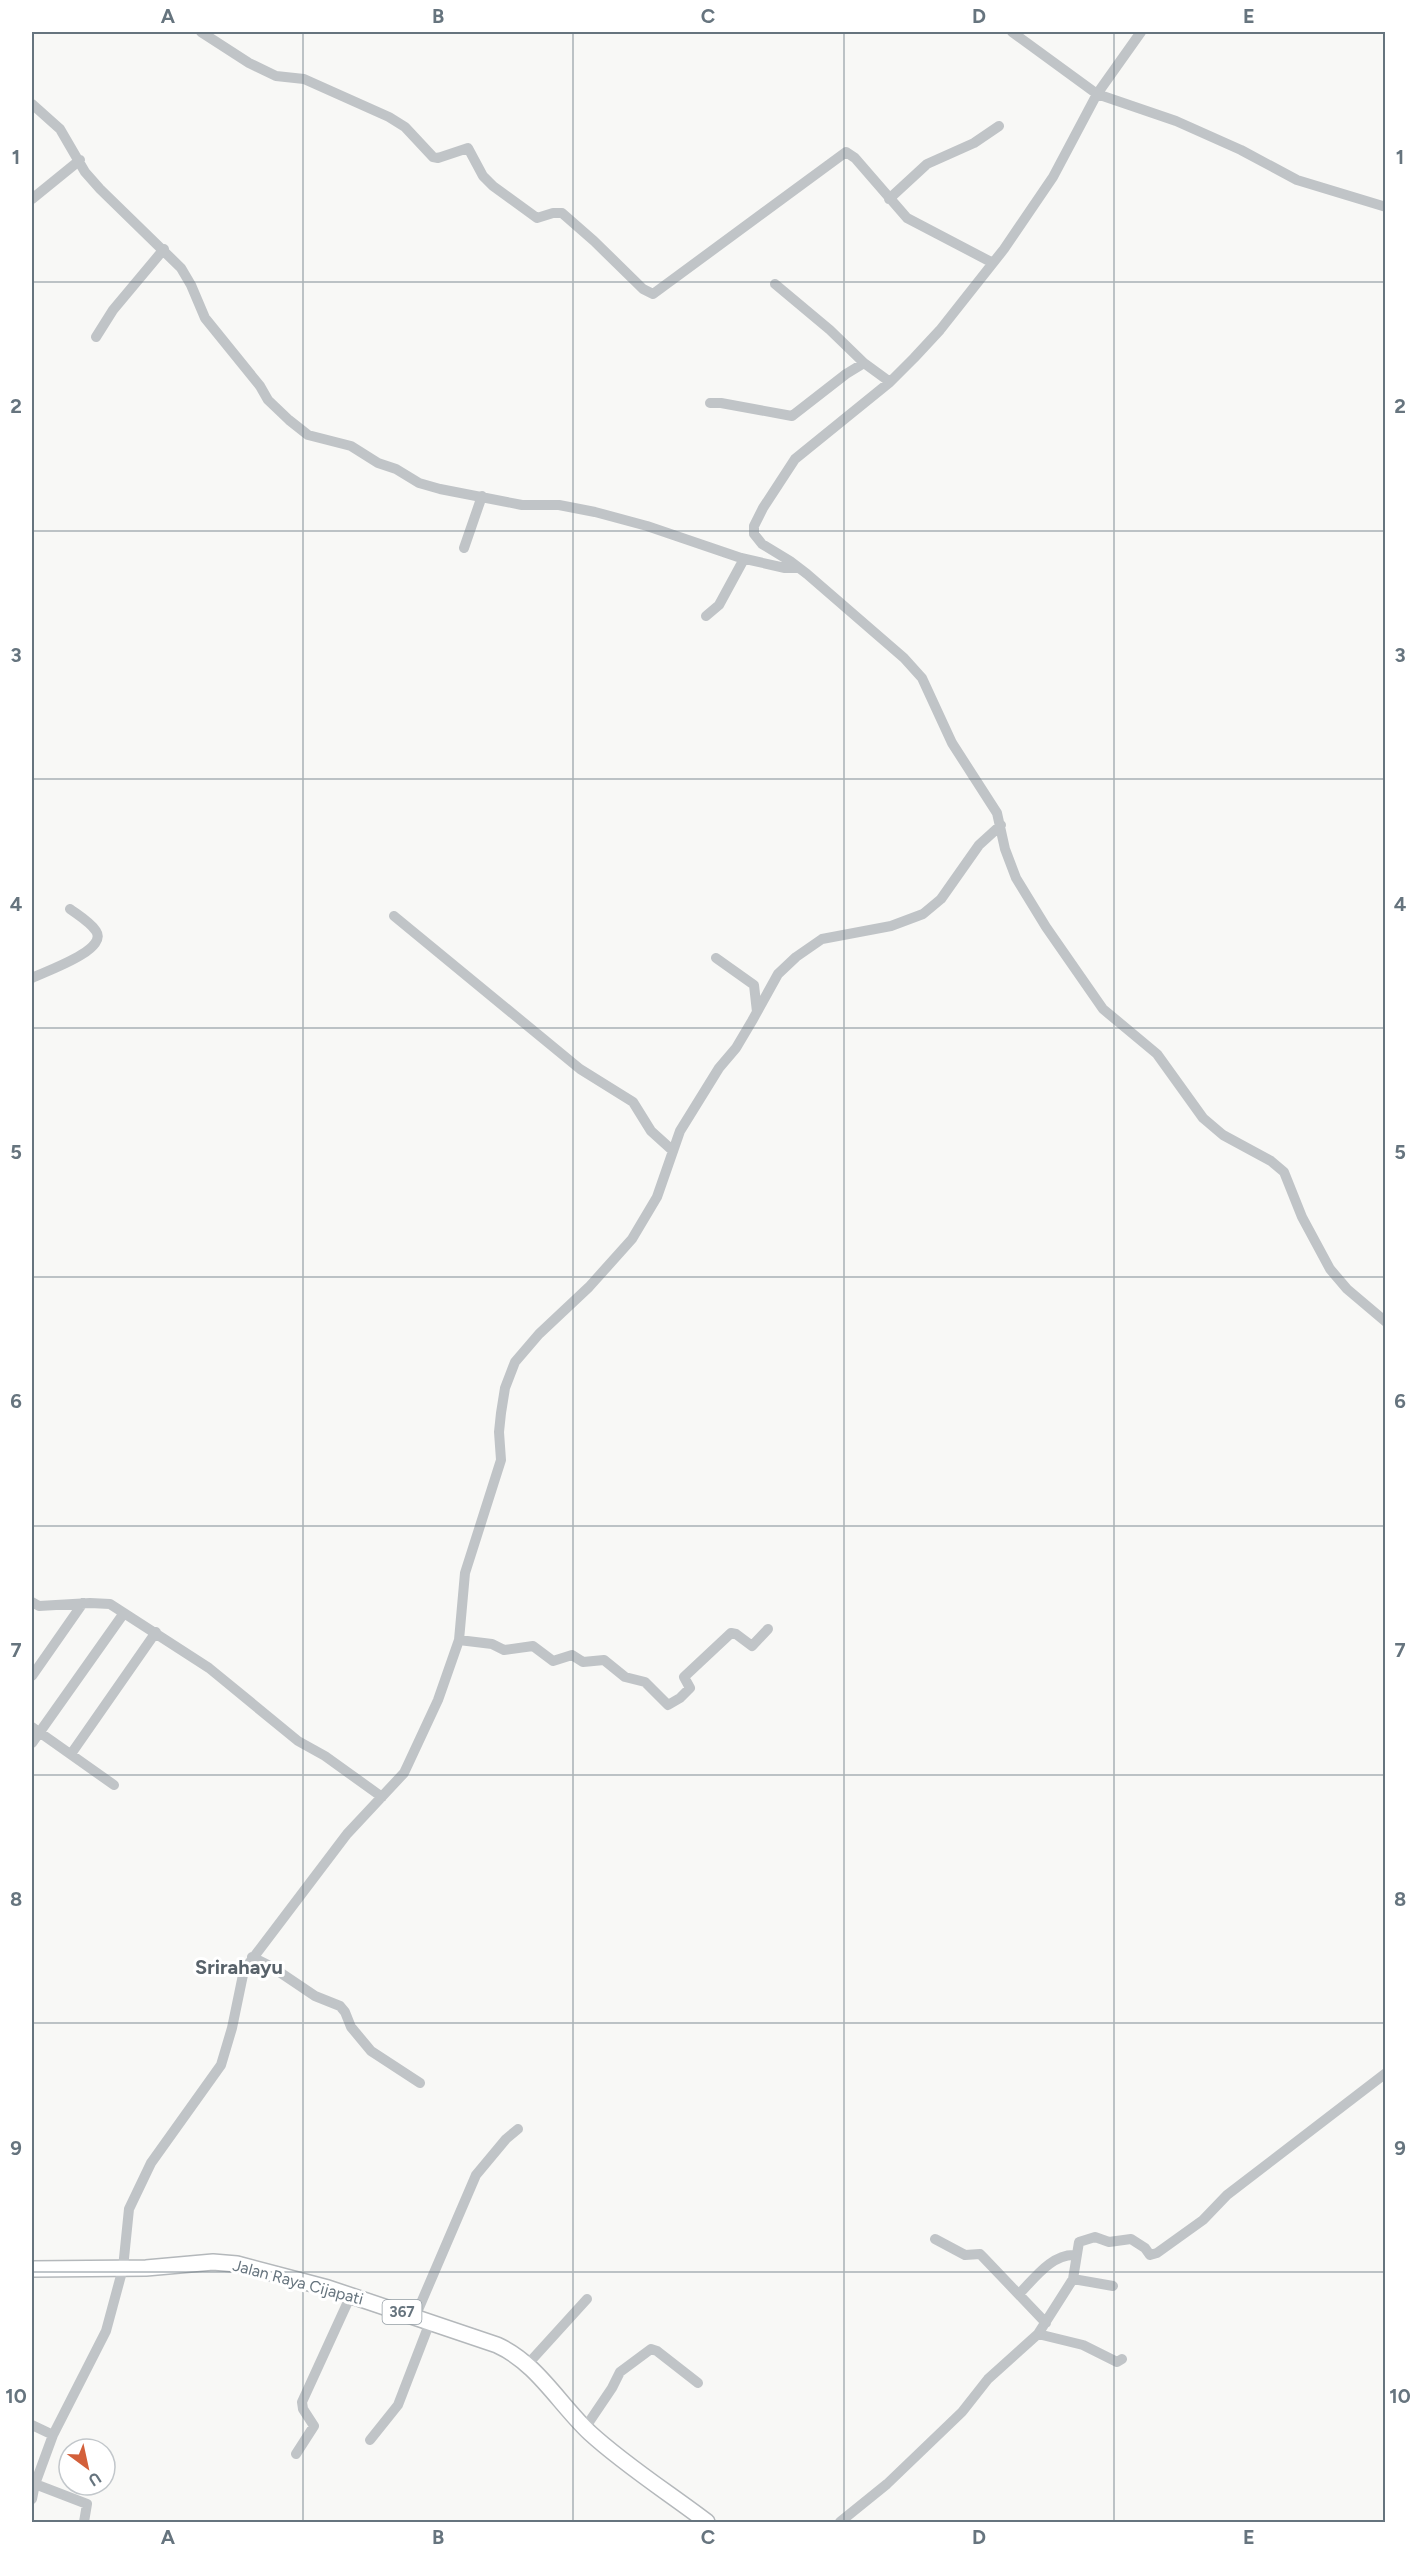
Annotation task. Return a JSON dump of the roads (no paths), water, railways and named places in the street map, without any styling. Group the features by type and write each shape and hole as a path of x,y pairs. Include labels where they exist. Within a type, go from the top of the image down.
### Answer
{"main road":[{"name":"Jalan Raya Cijapati","path":"32,2269 230,2263 304,2280 497,2345 513,2353 527,2365 585,2428 612,2451 707,2523"}],"street":[{"path":"201,32 249,63 276,76 304,79 389,117 405,127 433,157 438,158 468,148 483,176 506,197 537,218 562,213 643,289 653,294 846,152 855,158 907,218 993,263"},
{"path":"1012,32 1097,94 1176,121 1241,150 1297,180 1386,207"},
{"path":"1141,32 1097,94 1053,177 993,263 940,330 890,382 795,459 763,508 753,530 755,537 798,568 904,658 922,678 944,729 964,764 988,797 1000,825 1005,849 1016,878 1052,936 1103,1009 1157,1054 1203,1118 1223,1135 1271,1161 1284,1172 1312,1237 1330,1269 1354,1295 1386,1322"},
{"path":"32,104 60,129 85,172 100,189 181,268 205,318 260,386 268,400 309,435 351,446 378,463 419,483 440,489 522,505 559,505 595,512 647,526 744,559 785,568 798,568"},
{"path":"889,199 927,164 974,143 999,126"},
{"path":"32,199 80,160"},
{"path":"96,337 112,310 164,249"},
{"path":"775,284 830,330 864,363 890,382"},
{"path":"710,403 792,416 846,374 864,363"},
{"path":"464,548 482,496"},
{"path":"706,616 719,605 744,559"},
{"path":"32,2499 35,2484 53,2435 106,2331 123,2268 129,2209 151,2163 221,2065 232,2028 239,1984 244,1970 347,1834 394,1786 412,1760 438,1700 459,1640 465,1573 501,1460 499,1432 501,1413 505,1388 515,1362 539,1334 589,1287 633,1239 657,1197 680,1131 719,1068 736,1048 778,974 814,942 891,926 916,917 931,908 950,887 979,845 1000,825"},
{"path":"32,978 84,954 94,946 98,936 96,930 70,909"},
{"path":"394,916 580,1069 633,1102 651,1131 672,1150"},
{"path":"716,958 754,985 757,1012"},
{"path":"32,1676 83,1603"},
{"path":"33,1606 110,1604 209,1668 298,1741 325,1756 382,1797"},
{"path":"32,1743 35,1730 124,1613"},
{"path":"459,1640 492,1644 504,1650 533,1646 553,1660 572,1655 583,1662 604,1660 625,1677 645,1682 668,1705 690,1688 684,1677 685,1674 731,1633 736,1634 750,1646 768,1629"},
{"path":"71,1754 156,1632"},
{"path":"35,1730 114,1785"},
{"path":"252,1957 272,1967 315,1996 340,2006 351,2027 371,2051 420,2083"},
{"path":"840,2523 887,2484 962,2412 988,2379 1038,2334 1073,2279 1079,2242 1095,2237 1109,2242 1133,2240 1150,2254 1157,2253 1203,2220 1227,2195 1386,2073"},
{"path":"370,2440 398,2405 423,2319 476,2175 506,2139 518,2129"},
{"path":"935,2239 965,2254 980,2254 1046,2323"},
{"path":"1019,2294 1052,2262 1062,2256 1076,2255"},
{"path":"1073,2279 1113,2286"},
{"path":"296,2454 314,2426 303,2409 302,2402 351,2295"},
{"path":"527,2365 587,2299"},
{"path":"1038,2334 1083,2345 1117,2362 1122,2359"},
{"path":"585,2428 620,2372 651,2349 657,2351 698,2383"},
{"path":"32,2425 53,2435"},
{"path":"35,2484 87,2504 84,2523"}],"district":[{"name":"Srirahayu","path":"239,1967"}]}
